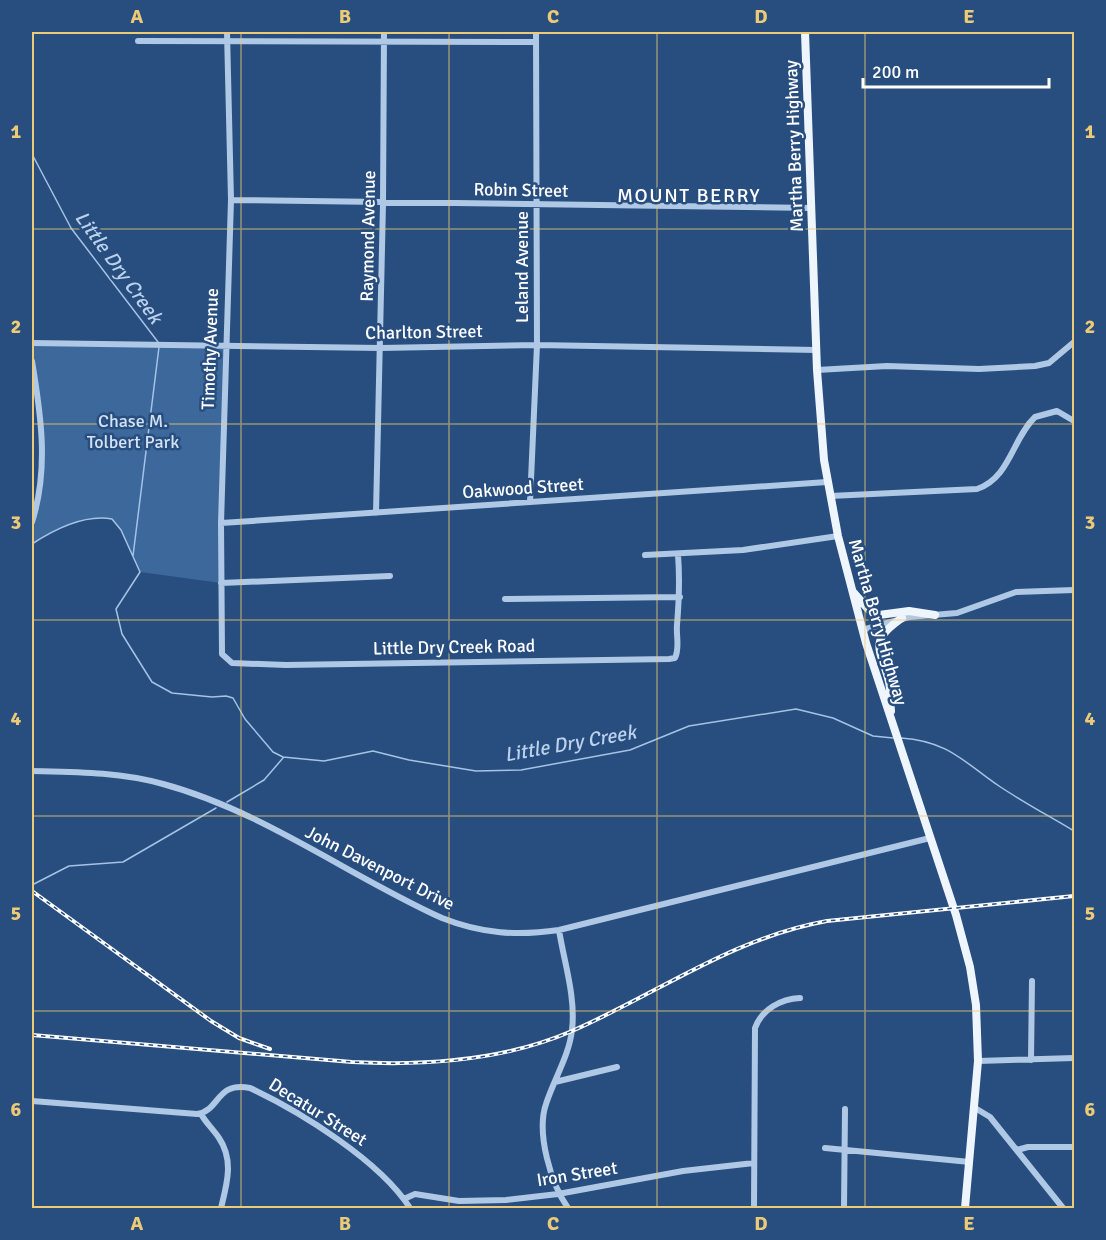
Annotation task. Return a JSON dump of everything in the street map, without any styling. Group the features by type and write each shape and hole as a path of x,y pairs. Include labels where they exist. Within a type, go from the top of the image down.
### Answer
{"main road":[{"name":"Martha Berry Highway","path":"805,32 816,350 827,482 862,630 966,947 976,1005 978,1061 965,1209"},
{"path":"852,591 869,610 879,615 909,611 935,615"},
{"path":"887,701 890,683 878,647 886,630 902,618"}],"street":[{"name":"Timothy Avenue","path":"227,32 231,200 225,345 221,583 222,654 232,663"},
{"name":"Raymond Avenue","path":"376,513 384,204 384,32"},
{"name":"Leland Avenue","path":"530,502 537,345 536,32"},
{"path":"138,41 384,44 536,42"},
{"name":"Robin Street","path":"231,200 384,204 811,208"},
{"path":"817,370 887,366 979,369 1035,366 1050,363 1074,342"},
{"name":"Charlton Street","path":"32,343 381,348 537,345 816,350"},
{"path":"32,361 43,429 40,489 32,522"},
{"path":"830,496 977,489 999,476 1035,417 1057,411 1074,422"},
{"name":"Oakwood Street","path":"221,523 827,482"},
{"path":"645,555 743,550 838,536"},
{"path":"505,599 680,597 678,555"},
{"path":"221,583 390,576"},
{"path":"862,630 902,618 968,610 1016,592 1074,590"},
{"name":"Little Dry Creek Road","path":"232,663 286,665 675,657 678,652 677,627 680,597"},
{"name":"John Davenport Drive","path":"32,771 98,773 163,784 224,806 454,923 482,931 512,935 559,930 930,837"},
{"path":"559,930 572,1024 569,1042 545,1105 542,1123 550,1167 558,1194 568,1209"},
{"path":"1031,1060 1032,981"},
{"path":"754,1209 755,1028 759,1019 780,1001 800,998"},
{"path":"978,1061 1074,1058"},
{"path":"555,1082 617,1067"},
{"name":"Decatur Street","path":"201,1114 226,1090 237,1086 250,1088 323,1130 372,1163 410,1209"},
{"path":"32,1101 201,1114 218,1136 227,1155 229,1172 221,1209"},
{"path":"975,1108 990,1117 1063,1209"},
{"path":"844,1209 845,1109"},
{"path":"1017,1150 1028,1147 1074,1147"},
{"path":"825,1148 970,1162"},
{"name":"Iron Street","path":"404,1199 415,1194 471,1202 558,1194 683,1171 754,1163"}],"green space":[{"name":"Chase M. Tolbert Park","path":"32,343 224,345 221,583 140,572 121,530 112,519 91,519 70,524 32,544 32,522 37,505 43,429 32,361"}],"waterway":[{"name":"Little Dry Creek","path":"32,154 71,228 158,342"},
{"name":"Little Dry Creek","path":"133,556 159,347"},
{"name":"Little Dry Creek","path":"32,544 70,524 91,519 112,519 121,530 140,572 116,609 122,634 152,682 172,693 233,698 245,719 273,752 283,757 324,761 373,751 409,760 476,771 521,770 630,750 689,726 796,709 833,718 873,736 893,738"},
{"name":"Little Dry Creek","path":"901,738 931,743 943,748 1008,792 1074,831"},
{"path":"227,802 264,780 283,758"},
{"path":"32,885 69,866 123,862 216,808"}],"railway":[{"path":"32,891 211,1021 239,1038 270,1049"},
{"path":"32,1035 352,1062 408,1063 464,1059 519,1049 572,1031 728,953 792,929 827,921 1074,896"}],"district":[{"name":"MOUNT BERRY","path":"689,195"}]}
